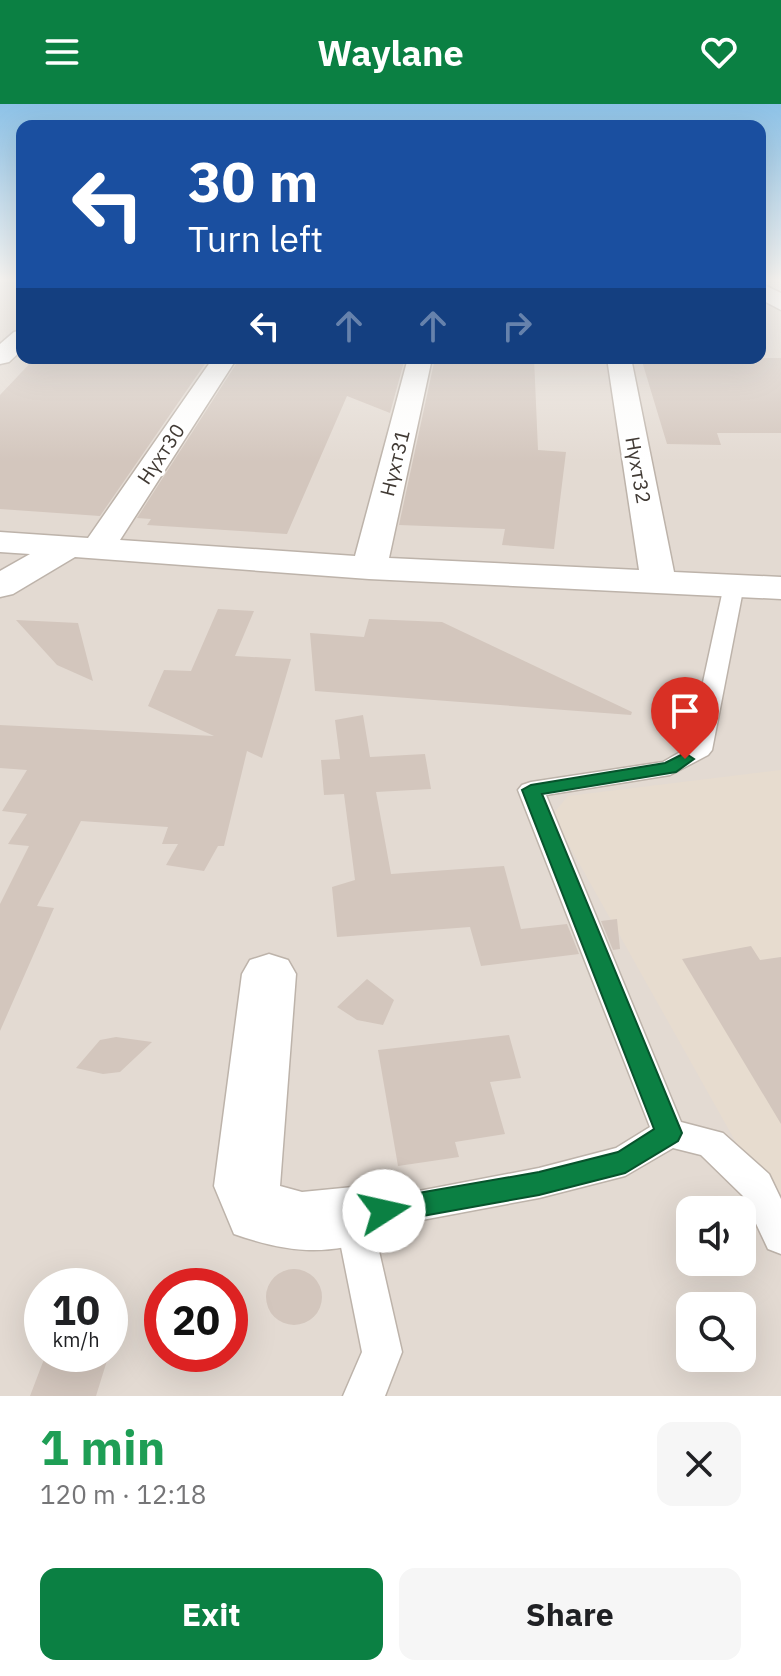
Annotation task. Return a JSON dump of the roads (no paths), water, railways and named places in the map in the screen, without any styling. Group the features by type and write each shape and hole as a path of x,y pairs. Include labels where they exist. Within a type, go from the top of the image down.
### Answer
{"street":[{"path":"0,357 16,342"},
{"name":"Нүхт30","path":"83,548 221,364"},
{"name":"Нүхт31","path":"369,568 419,364"},
{"name":"Нүхт32","path":"620,364 658,581"},
{"path":"0,542 369,568 781,588"},
{"path":"0,586 83,548"},
{"path":"269,974 247,1186 258,1213 302,1222 353,1217"}],"lane":[{"path":"669,1133 531,790 670,768 700,750 734,585"},
{"path":"364,1396 382,1352 353,1217 539,1183 625,1161 669,1133 711,1143 756,1185 781,1237"}]}
